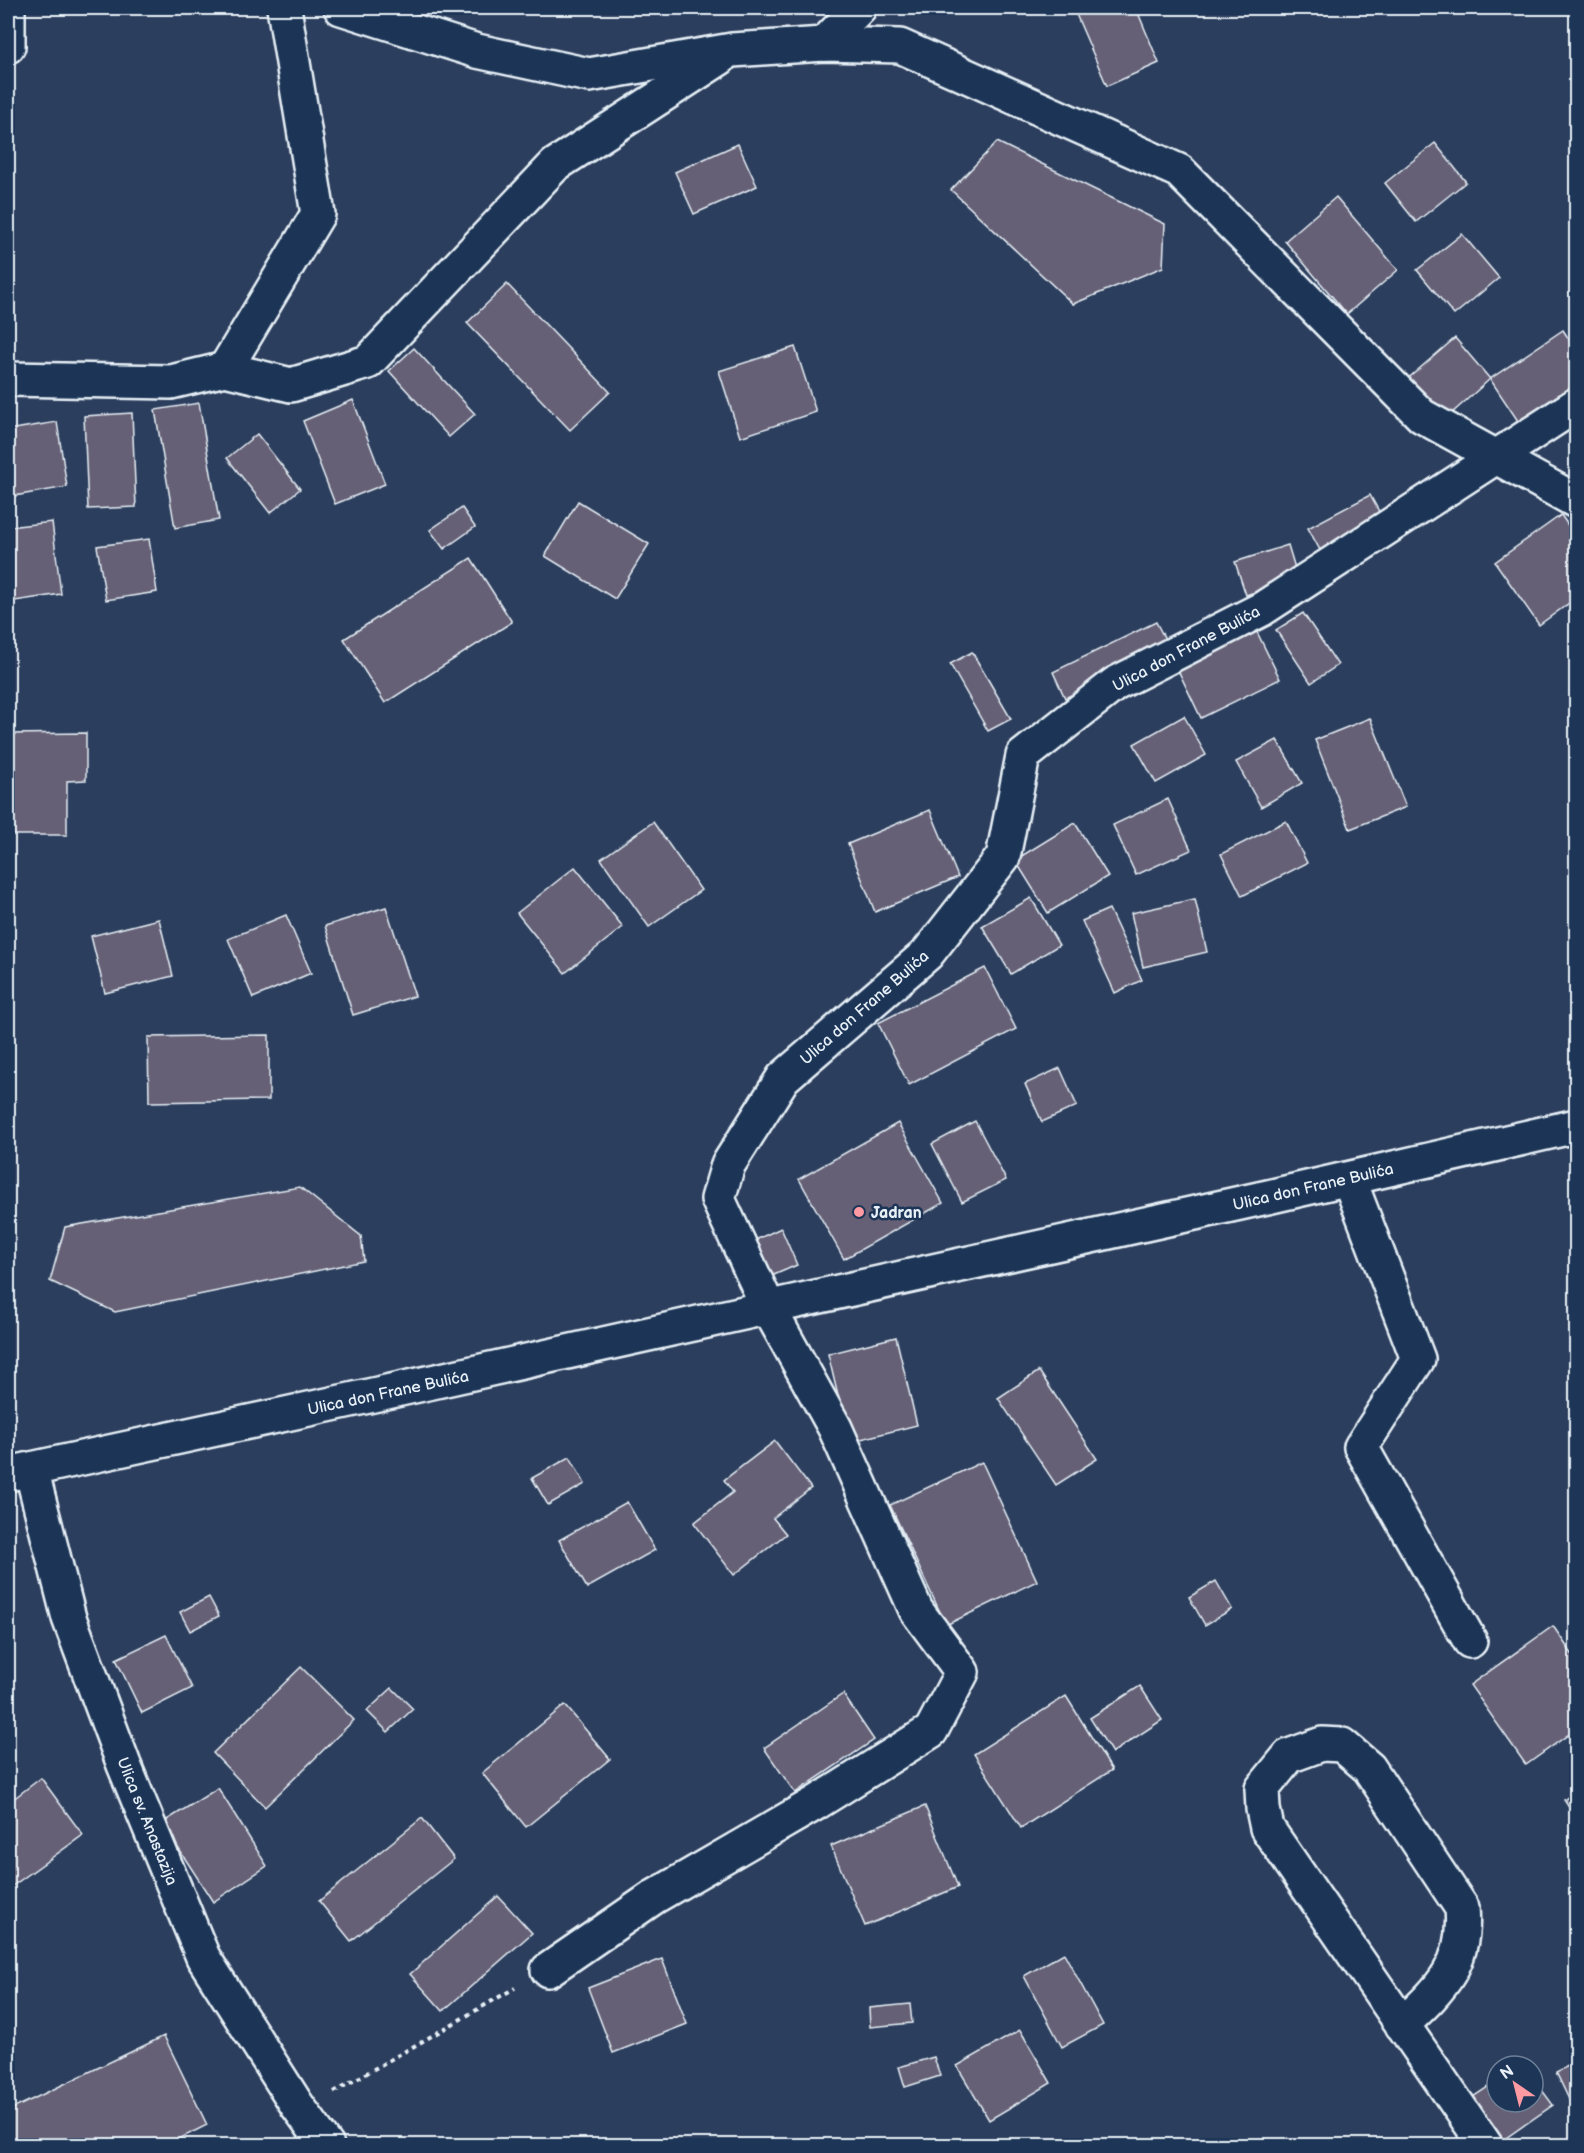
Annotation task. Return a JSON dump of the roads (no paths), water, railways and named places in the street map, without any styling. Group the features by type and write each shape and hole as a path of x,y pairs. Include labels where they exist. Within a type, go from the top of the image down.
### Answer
{"street":[{"path":"8,8 8,46"},
{"path":"225,369 318,214 284,8"},
{"path":"340,8 477,51 588,75 732,50 824,44 900,46 1179,171 1422,416 1576,501"},
{"path":"824,44 859,8"},
{"path":"8,379 171,382 225,369 291,385 368,362 555,165 732,50"},
{"name":"Ulica don Frane Bulića","path":"768,1307 718,1199 728,1165 783,1078 927,954 1003,857 1023,756 1115,684 1262,609 1576,405"},
{"name":"Ulica don Frane Bulića","path":"19,1471 355,1400 1349,1179 1576,1126"},
{"path":"1349,1179 1418,1359 1361,1447 1470,1641"},
{"path":"549,1970 654,1897 816,1803 931,1731 962,1672 916,1610 836,1428 768,1307"},
{"name":"Ulica sv. Anastazija","path":"19,1471 69,1618 124,1765 203,1957 297,2105 327,2145"},
{"path":"1402,2025 1432,1997 1455,1965 1464,1929 1462,1908 1370,1768 1342,1745 1322,1744 1289,1756 1262,1789 1267,1828 1402,2025 1486,2145"}],"place":[{"name":"Jadran","path":"859,1212"}]}
